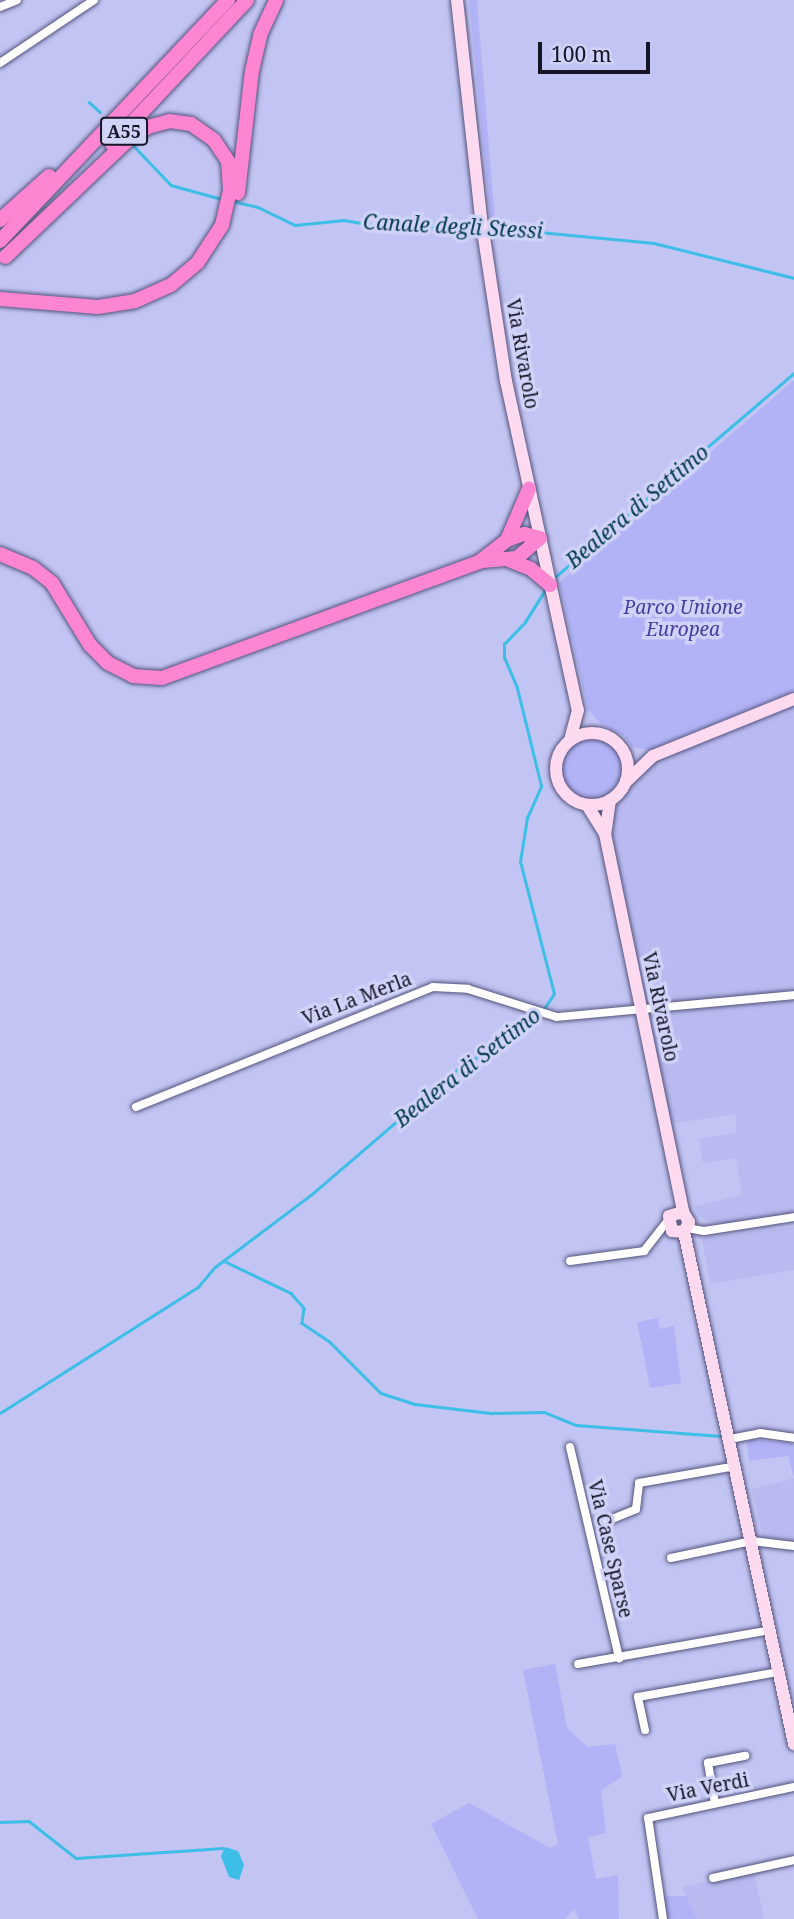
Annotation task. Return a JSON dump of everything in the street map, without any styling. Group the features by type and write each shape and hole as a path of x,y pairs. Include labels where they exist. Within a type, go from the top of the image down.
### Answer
{"highway":[{"name":"A55","path":"0,241 228,0"},
{"name":"A55","path":"2,259 247,0"},
{"path":"0,306 89,315 152,304 190,281 214,256 233,200 260,35 276,0"},
{"path":"0,299 88,307 153,295 180,278 205,254 222,225 233,200 228,162 214,140 184,122 155,124 127,141 2,259"},
{"name":"A55","path":"0,219 94,140"},
{"path":"507,540 529,489"},
{"path":"479,562 507,540 524,534 540,538"},
{"path":"0,554 33,568 52,583 103,660 126,674 154,678 187,672 479,562 509,560 540,538"},
{"path":"509,560 549,584"}],"main road":[{"name":"Via Rivarolo","path":"457,0 483,236 529,489 578,709 570,740"},
{"path":"653,755 629,753 599,733 570,740 558,758 557,779 569,797 587,805 610,800 626,784 632,772 653,755 794,699"},
{"name":"Via Rivarolo","path":"578,709 599,733"},
{"path":"619,744 628,762 626,784"},
{"name":"Via Rivarolo","path":"610,800 606,834 679,1186 680,1224"},
{"name":"Via Rivarolo","path":"587,805 606,834"},
{"path":"680,1224 692,1257 779,1672 790,1704 794,1744"}],"street":[{"path":"0,7 16,0"},
{"path":"0,63 94,0"},
{"name":"Via La Merla","path":"136,1107 433,987 468,989 557,1017 640,1007 794,995"},
{"path":"570,1261 643,1251 648,1241 680,1224 704,1231 794,1217"},
{"path":"730,1439 760,1433 794,1438"},
{"name":"Via Case Sparse","path":"570,1447 598,1523 620,1658"},
{"path":"598,1523 636,1509 639,1483 736,1466"},
{"path":"671,1558 752,1541 794,1546"},
{"path":"578,1664 770,1630"},
{"path":"645,1730 638,1697 779,1672"},
{"path":"715,1803 708,1763 745,1756"},
{"name":"Via Verdi","path":"663,1919 648,1818 794,1787"},
{"path":"713,1878 794,1860"}],"shaded area":[{"path":"794,705 794,1214 732,1224 710,1222 699,1216 695,1206 742,1195 736,1158 703,1163 699,1139 736,1133 736,1114 669,1124 607,827 611,808 656,761"},
{"path":"794,1227 794,1270 710,1284 702,1238"},
{"path":"794,1478 794,1542 763,1538 752,1489"},
{"path":"225,1847 238,1851 244,1865 239,1880 229,1877 221,1856"},
{"path":"754,1872 764,1919 697,1919 682,1887"}],"green space":[{"path":"469,0 477,0 495,222 491,226"},
{"name":"Parco Unione Europea","path":"794,380 794,691 649,750 632,747 624,736 601,724 588,710 559,583"},
{"path":"586,739 598,739 617,752 622,769 620,781 609,794 598,799 586,799 567,786 562,775 562,763 575,744"},
{"path":"658,1318 660,1329 674,1326 681,1383 650,1388 637,1322"},
{"path":"751,1439 794,1444 794,1478 788,1456 749,1461 747,1442"},
{"path":"555,1664 567,1728 588,1747 615,1744 622,1777 601,1790 606,1833 588,1837 596,1879 618,1875 619,1919 579,1919 574,1909 565,1919 478,1919 431,1824 469,1803 550,1848 558,1844 523,1670"},
{"path":"664,1896 686,1896 697,1919 666,1919"}],"waterway":[{"name":"Canale degli Stessi","path":"89,102 100,112"},
{"name":"Canale degli Stessi","path":"132,144 171,185 222,199"},
{"name":"Canale degli Stessi","path":"232,201 258,207 295,225 344,220 371,225 478,228"},
{"name":"Canale degli Stessi","path":"488,227 654,243 794,278"},
{"name":"Bealera di Settimo","path":"554,578 794,373"},
{"name":"Bealera di Settimo","path":"0,1413 198,1287 215,1267 312,1194 458,1069 537,1019 554,994 520,862 527,818 541,786 517,688 504,658 504,644 525,622 546,589"},
{"path":"224,1261 291,1293 304,1308 302,1323 330,1342 381,1393 415,1404 492,1413 544,1412 576,1425 721,1436"},
{"path":"0,1822 29,1821 76,1858 223,1848"}],"tunnel":[{"path":"598,1524 607,1521"}]}
